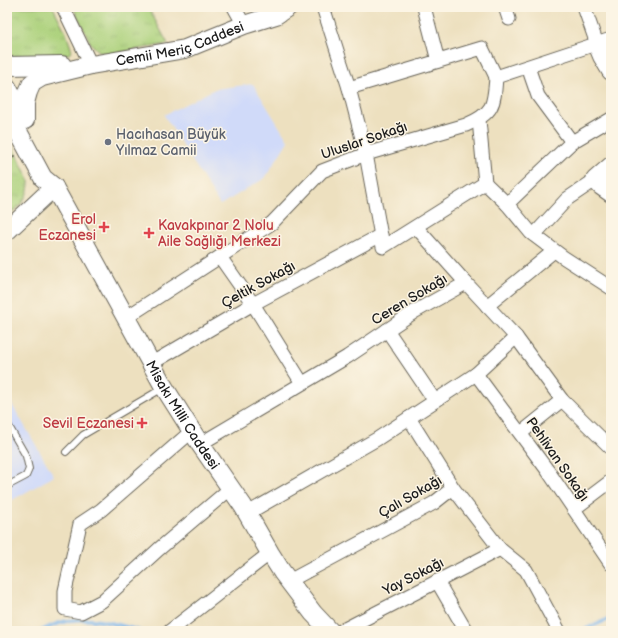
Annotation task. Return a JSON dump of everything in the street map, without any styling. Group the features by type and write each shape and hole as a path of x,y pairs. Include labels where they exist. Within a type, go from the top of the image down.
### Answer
{"street":[{"path":"63,7 91,65"},
{"path":"234,7 244,25"},
{"name":"Cemii Meriç Caddesi","path":"91,65 186,49 244,25 276,15 288,7"},
{"path":"323,7 349,88 366,154 382,241"},
{"path":"424,7 438,61"},
{"path":"584,7 604,42 602,56 611,71"},
{"path":"349,88 482,48 496,77 604,42"},
{"path":"7,77 16,69 36,65"},
{"path":"7,66 91,65"},
{"path":"25,120 25,103 30,86 37,80 42,77 91,65"},
{"path":"528,67 538,96 572,142"},
{"path":"7,77 62,72"},
{"name":"Uluslar Sokağı","path":"126,317 272,223 322,171 366,154 479,120 489,112 494,100 496,77"},
{"name":"Misakı Milli Caddesi","path":"7,87 54,172 54,186"},
{"name":"Misakı Milli Caddesi","path":"7,111 43,178 54,186 164,387 248,513 270,553 289,581 313,613 330,631"},
{"path":"507,204 572,142 611,119"},
{"path":"479,120 485,183 507,204 534,235 554,251 611,288"},
{"path":"534,235 567,199 595,180 611,166"},
{"path":"595,180 611,193"},
{"name":"Çeltik Sokağı","path":"152,363 253,304 382,241 416,227 485,183"},
{"path":"11,225 54,186"},
{"path":"416,227 466,283"},
{"path":"487,306 554,251"},
{"path":"220,257 253,304 302,383"},
{"name":"Ceren Sokağı","path":"231,488 159,549 102,601 81,612 65,609 65,591 80,524 101,510 196,437 302,383 347,357 414,312 466,283 516,337 562,400 611,448"},
{"path":"388,330 435,401"},
{"path":"248,513 377,438 435,401 476,374 516,337"},
{"name":"Pehlivan Sokağı","path":"476,374 548,470 611,564"},
{"path":"521,433 562,400"},
{"path":"409,418 453,488"},
{"path":"574,509 611,481"},
{"name":"Çalı Sokağı","path":"289,581 434,503 453,488 500,549 526,570 559,631"},
{"name":"Yay Sokağı","path":"341,631 500,549"},
{"path":"170,631 270,553"},
{"path":"438,581 466,631"}],"lane":[{"path":"66,452 83,435 164,387"},
{"path":"7,423 26,456 29,468 26,476 7,486"}],"shaded area":[{"path":"253,84 288,141 265,178 220,205 164,115 215,89"},
{"path":"7,396 54,476 7,503"}],"green space":[{"path":"7,7 53,7 66,33 72,51 69,54 7,58"},
{"path":"73,7 148,7 168,44 110,54 100,52 91,44"},
{"path":"7,136 29,180 29,186 23,201 7,216"}],"waterway":[{"path":"581,631 611,618"},
{"path":"41,631 64,622 85,619 113,623 140,631"}],"place":[{"name":"Hacıhasan Büyük Yılmaz Camii","path":"108,142"},
{"name":"Erol Eczanesi","path":"104,227"},
{"name":"Kavakpınar 2 Nolu Aile Sağlığı Merkezi","path":"149,233"},
{"name":"Sevil Eczanesi","path":"142,423"}]}
